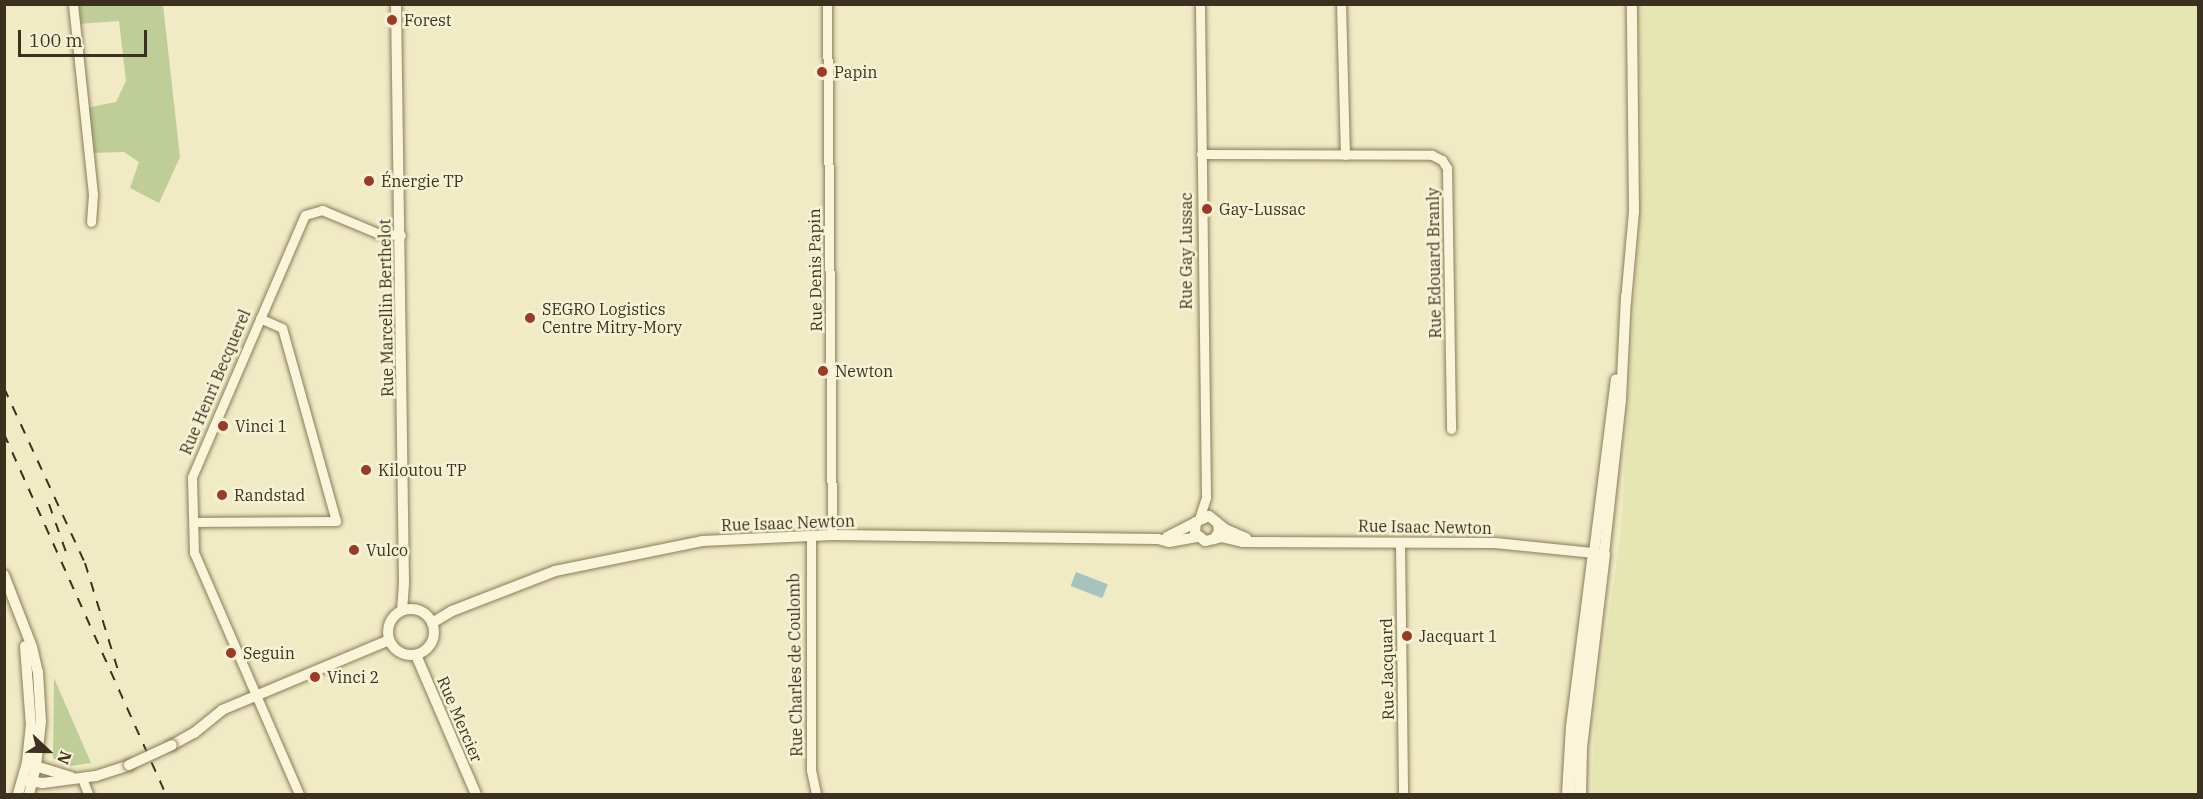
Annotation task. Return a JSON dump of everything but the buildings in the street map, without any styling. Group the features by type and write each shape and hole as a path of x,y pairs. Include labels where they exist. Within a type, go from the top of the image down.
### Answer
{"main road":[{"path":"1568,795 1572,727 1599,554"},
{"path":"1580,795 1581,747 1599,554"}],"street":[{"path":"73,4 93,194 91,222"},
{"name":"Rue Marcellin Berthelot","path":"396,4 401,235 404,584 402,610"},
{"name":"Rue Denis Papin","path":"827,4 832,535"},
{"name":"Rue Gay Lussac","path":"1198,520 1206,497 1200,4"},
{"path":"1341,4 1346,155"},
{"path":"1599,554 1634,211 1632,4"},
{"name":"Rue Edouard Branly","path":"1201,154 1432,155 1442,160 1447,168 1451,429"},
{"name":"Rue Henri Becquerel","path":"299,795 194,553 193,472 305,215 322,210 377,233 401,235"},
{"path":"194,522 336,520 282,328 260,318"},
{"name":"Rue Gay Lussac","path":"1206,497 1216,521"},
{"path":"1198,520 1216,521 1219,532 1214,539 1205,541 1197,537 1194,530 1198,520"},
{"name":"Rue Isaac Newton","path":"1158,539 1198,520"},
{"name":"Rue Isaac Newton","path":"1216,521 1254,541"},
{"name":"Rue Isaac Newton","path":"432,623 452,612 555,571 702,541 811,535 1158,539 1169,542 1197,537"},
{"name":"Rue Charles de Coulomb","path":"811,535 811,770 816,795"},
{"name":"Rue Isaac Newton","path":"1214,539 1495,543 1599,554"},
{"name":"Rue Jacquard","path":"1400,542 1403,795"},
{"path":"4,575 19,610 31,700 32,764 27,782 18,795"},
{"path":"416,609 423,612 432,623 433,639 429,646 416,655 402,653 389,640 390,621 402,610 416,609"},
{"path":"27,782 78,778 129,765 194,733 222,710 389,640"},
{"name":"Rue Mercier","path":"416,655 476,795"},
{"path":"32,764 78,778 88,795"},
{"path":"27,782 29,795"}],"green space":[{"path":"81,4 163,5 180,157 159,203 130,188 139,162 124,152 91,153 86,108 116,102 126,81 119,21 78,24 75,6"},
{"path":"1638,5 2198,5 2198,794 1592,794 1595,711 1621,533 1642,171"},
{"path":"54,678 91,763 71,766 62,764 53,758"}],"water":[{"path":"1076,572 1108,584 1102,598 1071,586"}],"railway":[{"path":"4,388 85,563 118,670"},
{"path":"4,434 166,794"},
{"path":"49,504 66,552"}],"place":[{"name":"Forest","path":"392,20"},
{"name":"Papin","path":"822,72"},
{"name":"Énergie TP","path":"369,181"},
{"name":"Gay-Lussac","path":"1207,209"},
{"name":"SEGRO Logistics Centre Mitry-Mory","path":"530,318"},
{"name":"Newton","path":"823,371"},
{"name":"Vinci 1","path":"223,426"},
{"name":"Kiloutou TP","path":"366,470"},
{"name":"Randstad","path":"222,495"},
{"name":"Vulco","path":"354,550"},
{"name":"Jacquart 1","path":"1407,636"},
{"name":"Seguin","path":"231,653"},
{"name":"Vinci 2","path":"315,677"}]}
